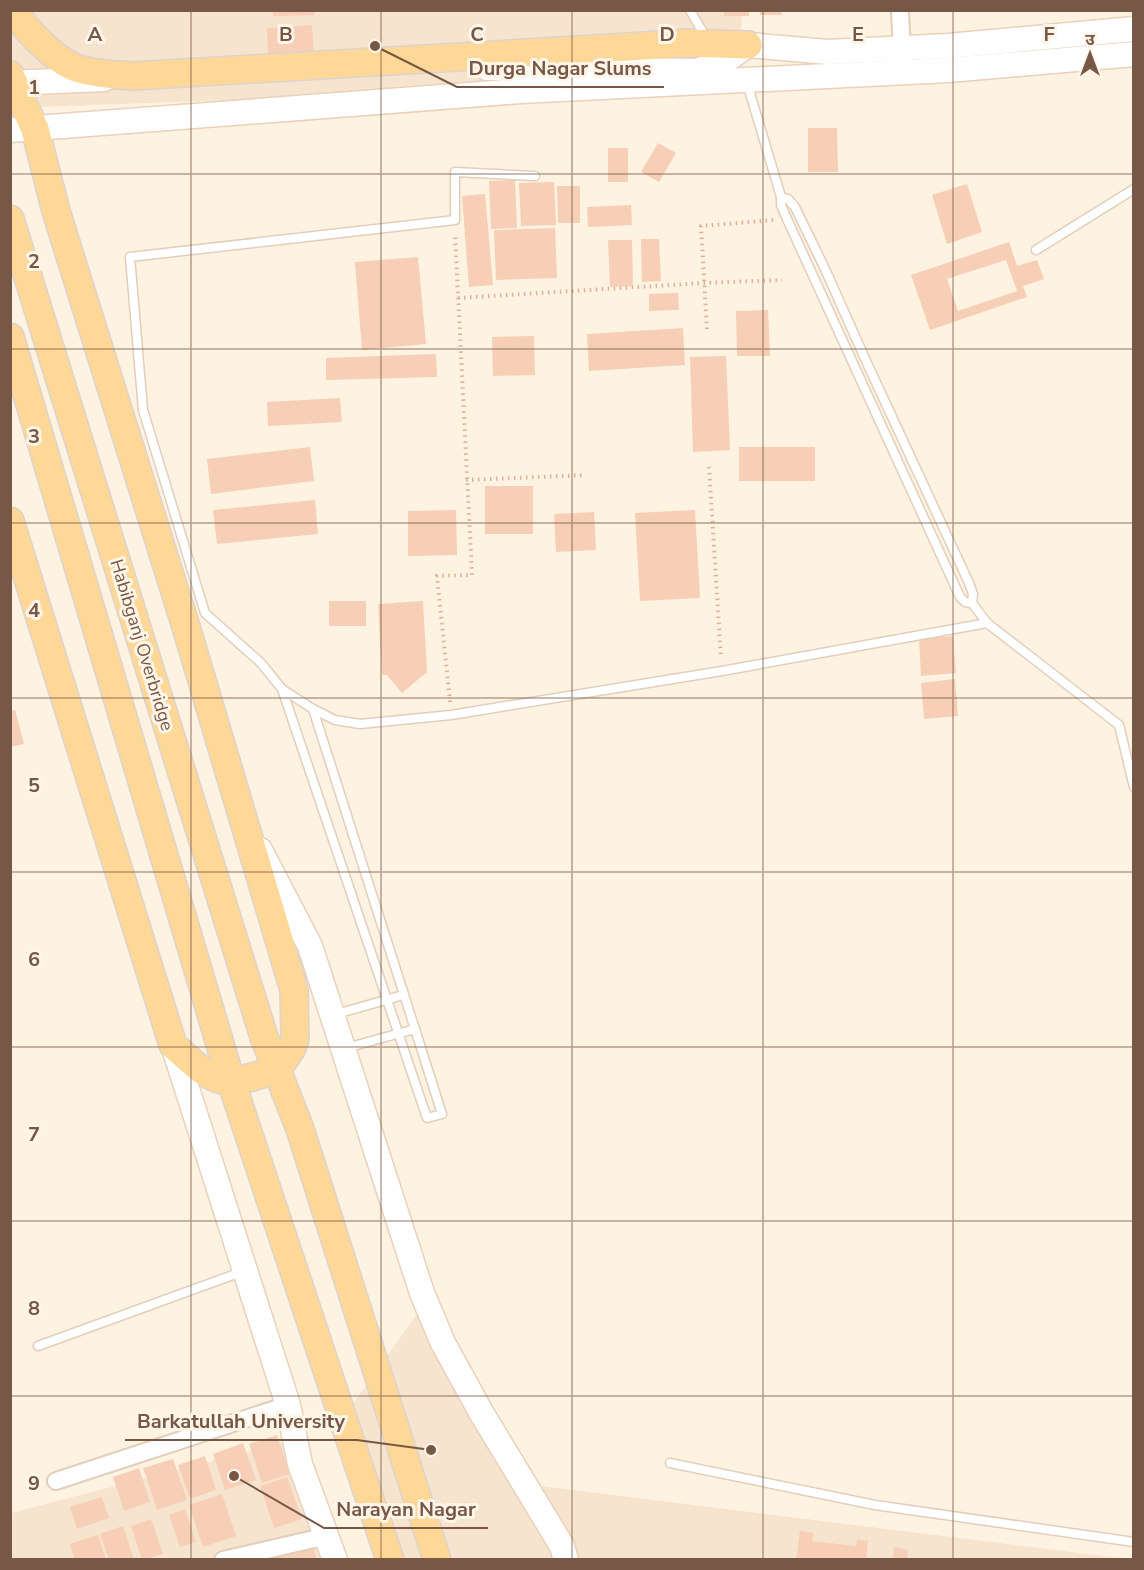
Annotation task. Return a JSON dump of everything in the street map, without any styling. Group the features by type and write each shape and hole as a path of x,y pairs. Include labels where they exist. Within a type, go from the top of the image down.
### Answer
{"main road":[{"path":"15,10 18,19 45,47 74,67 104,74 133,76 699,44 748,45 828,52 1134,29"},
{"path":"172,1045 197,1066 215,1077 231,1081 278,1069 296,1039 294,990 183,619 56,211 23,130 12,80 519,67 696,71 722,63 748,45"},
{"path":"23,130 521,91 904,73 1134,54"},
{"name":"Habibganj Overbridge","path":"10,219 264,1037 304,1140 437,1560"},
{"path":"10,337 231,1081 390,1560"},
{"path":"10,521 14,547 288,1405 300,1464 335,1560"},
{"path":"240,811 310,946 422,1293 443,1343 482,1414 562,1546 566,1560"}],"street":[{"path":"900,10 904,73"},
{"path":"56,1481 288,1405"},
{"path":"223,1560 327,1536"}],"lane":[{"path":"690,10 699,44"},
{"path":"746,80 787,219 960,597 965,602 972,603"},
{"path":"535,176 455,172 455,220 130,256 143,410 206,613 261,663 282,689 335,720 360,724 451,715 722,671 987,623"},
{"path":"1035,250 1134,189"},
{"path":"781,196 788,199 795,207 825,269 969,583 973,594 972,603 987,623 1119,725 1134,788"},
{"path":"282,689 428,1118 442,1114 313,709"},
{"path":"332,1016 403,995"},
{"path":"342,1049 415,1029"},
{"path":"38,1346 245,1271"},
{"path":"670,1463 875,1505 1134,1542"}],"path":[{"path":"707,329 701,226 787,219"},
{"path":"451,715 437,576 472,575 455,220"},
{"path":"458,298 782,280"},
{"path":"709,467 722,671"},
{"path":"466,480 586,475"}],"shaded area":[{"path":"10,11 742,11 738,81 11,108"},
{"path":"425,1303 525,1484 1128,1559 394,1559 344,1416"},
{"path":"300,1438 340,1560 11,1560 11,1513"}],"building":[{"path":"273,10 314,10 314,15 273,16"},
{"path":"724,10 749,10 749,16 724,16"},
{"path":"760,10 781,10 782,15 760,15"},
{"path":"312,25 314,56 268,59 267,28"},
{"path":"808,128 837,128 838,172 808,172"},
{"path":"658,143 676,153 659,182 641,172"},
{"path":"608,148 628,148 628,182 608,182"},
{"path":"515,180 517,228 491,229 489,181"},
{"path":"554,182 556,225 521,226 519,183"},
{"path":"967,184 982,232 947,244 932,195"},
{"path":"557,186 580,186 580,223 558,223"},
{"path":"485,194 493,285 469,287 462,196"},
{"path":"631,205 632,225 588,227 587,207"},
{"path":"555,228 557,278 496,280 494,230"},
{"path":"641,239 659,239 661,281 642,282"},
{"path":"608,240 632,240 633,286 610,287"},
{"path":"1009,242 1017,266 1037,260 1044,279 1023,286 1027,297 930,330 911,275","holes":["1006,260 1017,291 958,311 947,279"]},
{"path":"418,257 426,344 362,350 355,262"},
{"path":"678,293 679,310 649,311 649,294"},
{"path":"768,310 770,356 737,356 736,311"},
{"path":"683,328 685,365 589,371 587,334"},
{"path":"534,336 535,375 493,376 492,337"},
{"path":"436,354 437,377 326,380 326,358"},
{"path":"726,356 730,450 693,452 690,357"},
{"path":"340,398 342,422 268,426 267,402"},
{"path":"310,447 314,481 211,494 207,459"},
{"path":"739,447 815,447 815,481 739,481"},
{"path":"485,486 533,486 533,534 485,534"},
{"path":"315,500 318,534 217,544 213,510"},
{"path":"456,510 457,555 408,556 408,511"},
{"path":"695,510 700,598 640,601 635,513"},
{"path":"594,512 596,550 556,552 554,514"},
{"path":"329,601 366,601 366,626 329,626"},
{"path":"423,601 427,672 402,693 387,675 382,675 378,604"},
{"path":"953,636 956,673 921,676 919,639"},
{"path":"955,679 958,716 924,719 921,683"},
{"path":"15,710 24,744 10,747 10,711"},
{"path":"277,1435 290,1474 262,1483 249,1444"},
{"path":"243,1443 256,1480 225,1490 213,1454"},
{"path":"205,1456 216,1490 190,1499 178,1465"},
{"path":"173,1459 187,1500 157,1510 143,1468"},
{"path":"139,1468 150,1502 124,1511 113,1477"},
{"path":"287,1477 302,1519 274,1528 260,1486"},
{"path":"222,1494 236,1536 203,1547 189,1505"},
{"path":"102,1497 109,1518 77,1529 70,1507"},
{"path":"185,1509 196,1542 180,1547 169,1515"},
{"path":"151,1519 163,1554 142,1560 131,1526"},
{"path":"123,1526 134,1560 109,1560 100,1534"},
{"path":"800,1531 813,1533 812,1541 856,1546 857,1539 868,1541 866,1560 796,1560"},
{"path":"98,1535 106,1560 75,1560 70,1544"},
{"path":"313,1546 317,1560 275,1560 274,1556"},
{"path":"894,1547 908,1550 907,1557 913,1560 893,1560"}],"place":[{"name":"Durga Nagar Slums","path":"375,46"},
{"name":"Barkatullah University","path":"431,1450"},
{"name":"Narayan Nagar","path":"234,1476"}]}
